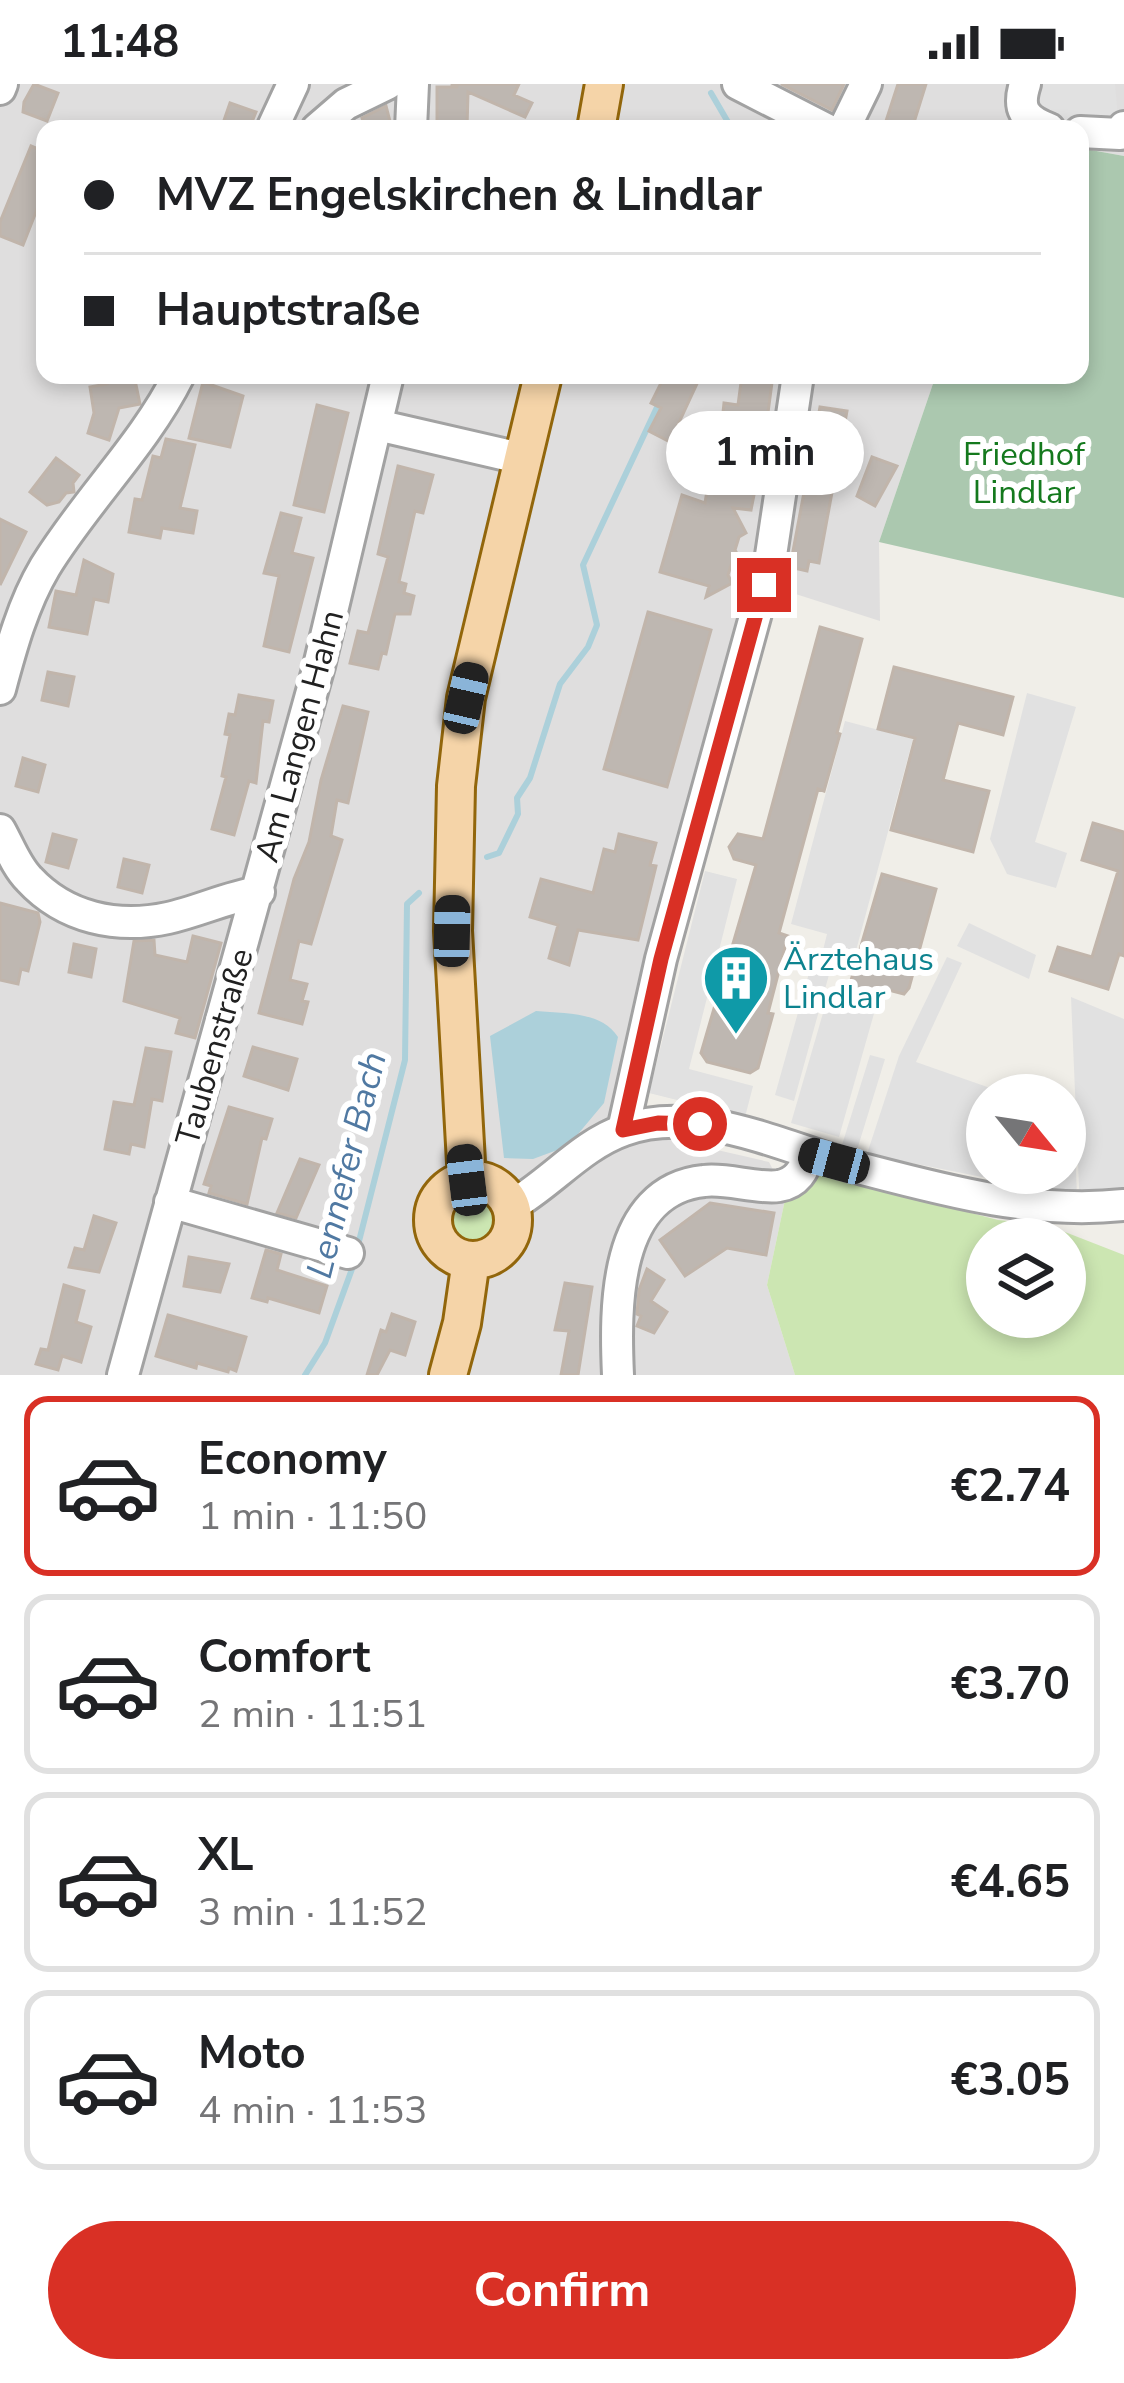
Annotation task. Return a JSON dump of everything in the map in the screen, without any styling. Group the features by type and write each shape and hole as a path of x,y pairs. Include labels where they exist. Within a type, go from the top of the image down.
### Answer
{"main road":[{"path":"598,120 604,84"},
{"path":"467,1180 452,931 456,785 466,698 541,384"},
{"path":"467,1180 494,1185 511,1206 509,1237 487,1257 471,1260 441,1244 434,1210 446,1190 467,1180"},
{"path":"448,1375 471,1260"}],"street":[{"path":"276,120 293,84"},
{"path":"327,120 346,104 387,84"},
{"path":"411,120 412,84"},
{"path":"738,84 808,120"},
{"path":"848,120 866,84"},
{"path":"1089,132 1120,134 1124,127"},
{"path":"0,689 29,598 46,566 173,384"},
{"name":"Am Langen Hahn","path":"0,830 26,877 58,903 87,918 122,922 169,918 222,898 259,892 386,384"},
{"path":"623,1130 661,959 770,562 797,384"},
{"path":"377,425 524,459"},
{"name":"Taubenstraße","path":"123,1375 259,892"},
{"path":"511,1206 623,1130 658,1123 700,1124 1005,1203 1080,1210 1124,1205"},
{"path":"618,1375 615,1320 620,1283 627,1246 640,1220 670,1193 704,1180 778,1186 794,1181 804,1170 808,1154"},
{"path":"170,1202 348,1253"}],"shaded area":[{"path":"0,84 1124,84 1124,156 1089,150 1089,120 36,120 36,384 933,384 879,542 880,621 749,579 638,990 612,1109 678,1141 769,1162 786,1195 767,1285 795,1375 0,1375"},
{"path":"1036,84 1115,84 1118,118 1100,128 1089,126 1089,120 1052,120 1039,114 1033,97"},
{"path":"1027,693 1076,707 1035,842 1067,853 1056,888 1007,874 990,839"},
{"path":"845,721 913,739 854,958 823,950 827,934 791,924"},
{"path":"705,871 737,879 689,1069 753,1086 745,1117 649,1093"},
{"path":"969,923 1036,955 1029,979 957,946"},
{"path":"947,957 962,963 916,1062 966,1080 966,1174 867,1154 899,1056"},
{"path":"811,966 830,971 794,1101 775,1095"},
{"path":"828,996 875,1010 839,1137 791,1123"},
{"path":"1071,997 1124,1019 1124,1190 1080,1210 1079,1194 1086,1194 1086,1074 1074,1074"},
{"path":"870,1055 885,1059 857,1150 842,1145"}],"green space":[{"name":"Friedhof Lindlar","path":"1089,150 1124,156 1124,598 879,542 933,384 1089,384"},
{"path":"822,1174 990,1218 966,1218 966,1338 1086,1338 1086,1240 1124,1255 1124,1375 795,1375 767,1285 786,1195"},
{"path":"474,1196 492,1203 499,1221 492,1239 474,1246 456,1239 449,1221 456,1203"}],"water":[{"path":"536,1011 592,1018 618,1037 604,1103 568,1146 533,1159 504,1158 490,1036"}],"building":[{"path":"34,84 58,93 47,120 23,112"},
{"path":"451,84 519,84 514,95 532,103 525,117 468,92 467,120 437,120 437,87 458,87"},
{"path":"781,84 844,84 832,110"},
{"path":"898,84 926,84 915,120 886,120"},
{"path":"230,103 256,112 253,120 224,120"},
{"path":"386,106 390,120 363,120"},
{"path":"31,146 36,148 36,212 23,245 0,236 0,222"},
{"path":"136,384 140,404 119,408 109,440 88,433 94,413 90,387"},
{"path":"202,384 243,396 230,447 189,438"},
{"path":"660,384 697,384 670,442 649,431 661,408 651,403"},
{"path":"741,384 772,384 751,510 733,508 746,533 739,537 735,550 739,557 728,575 732,583 706,597 709,586 660,572 682,495 705,503 709,478 715,479 717,468 745,455 701,439 701,419 722,422 724,403 738,405"},
{"path":"317,405 348,413 324,512 294,505"},
{"path":"820,407 847,411 819,563 809,561 807,571 790,567"},
{"path":"166,439 195,445 180,508 197,511 193,533 162,528 160,538 129,532 135,499 142,500 153,456 161,458"},
{"path":"872,457 897,466 875,506 857,496"},
{"path":"56,458 79,475 74,492 47,505 30,492"},
{"path":"398,466 433,475 423,513 415,511 399,582 406,584 404,593 414,596 410,614 395,614 378,669 350,663 358,631 368,633 388,557 378,554"},
{"path":"281,513 301,518 292,553 313,558 289,652 264,646 279,576 264,573"},
{"path":"0,519 26,532 0,585"},
{"path":"84,560 113,574 108,602 94,599 87,634 49,627 56,591 76,595"},
{"path":"648,612 711,630 667,787 604,769"},
{"path":"820,627 862,639 824,791 818,789 779,933 788,936 768,1013 773,1014 758,1068 750,1073 707,1062 701,1053 756,865 734,859 729,847 738,834 763,839"},
{"path":"894,667 1013,697 1003,735 958,723 943,780 989,791 973,852 891,830 915,738 878,729"},
{"path":"48,672 74,677 68,706 42,700"},
{"path":"239,695 273,701 269,722 263,721 256,783 249,781 234,835 212,829 226,777 222,776 229,714 235,715"},
{"path":"343,706 368,712 348,803 337,800 331,836 342,840 311,944 299,941 290,980 307,984 302,1024 259,1013"},
{"path":"23,758 45,765 38,792 16,786"},
{"path":"1093,823 1124,832 1124,956 1119,954 1108,989 1050,971 1058,947 1092,957 1118,871 1082,860"},
{"path":"53,834 76,840 68,868 46,862"},
{"path":"619,834 656,843 650,865 656,866 638,940 578,930 569,965 549,958 558,925 530,917 541,879 593,893 604,849 615,852"},
{"path":"124,859 149,865 142,893 118,887"},
{"path":"882,874 936,889 909,988 904,994 877,987 873,1001 847,994"},
{"path":"0,903 38,913 40,922 28,971 21,969 18,984 0,980"},
{"path":"193,936 221,943 195,1038 176,1033 180,1018 124,1001 134,941 154,940 155,955 187,962"},
{"path":"74,944 96,949 91,977 69,972"},
{"path":"253,1047 297,1059 288,1090 244,1076"},
{"path":"146,1048 171,1052 162,1101 152,1099 144,1147 131,1144 129,1154 105,1149 114,1102 134,1105"},
{"path":"229,1107 272,1119 266,1139 262,1138 247,1204 209,1193 211,1186 204,1184"},
{"path":"300,1159 319,1165 296,1218 277,1213"},
{"path":"710,1203 774,1213 766,1255 727,1248 685,1276 660,1240"},
{"path":"94,1216 116,1223 99,1272 69,1267 75,1248 84,1250"},
{"path":"266,1250 281,1254 277,1270 327,1286 319,1313 252,1298"},
{"path":"189,1257 229,1264 220,1292 184,1286"},
{"path":"647,1269 664,1280 651,1301 667,1312 654,1333 637,1326 639,1290"},
{"path":"565,1283 592,1287 578,1375 561,1375 569,1331 555,1330"},
{"path":"64,1285 84,1291 76,1322 91,1327 81,1362 62,1356 58,1370 36,1364 41,1349 48,1350"},
{"path":"392,1314 415,1322 405,1355 390,1350 377,1375 367,1375 381,1330 386,1332"},
{"path":"168,1315 246,1337 236,1371 197,1363 196,1368 156,1356"}],"waterway":[{"name":"Lennefer Bach","path":"711,93 727,120"},
{"name":"Lennefer Bach","path":"487,857 499,853 518,814 517,798 530,778 560,684 588,647 597,625 583,565 659,403"},
{"name":"Lennefer Bach","path":"358,1245 405,1060 407,904 419,893"},
{"name":"Lennefer Bach","path":"305,1375 325,1343 356,1258"}],"place":[{"name":"Ärztehaus Lindlar","path":"736,1037"}],"route":[{"path":"700,1124 658,1123 623,1130 661,959 764,585"}]}
